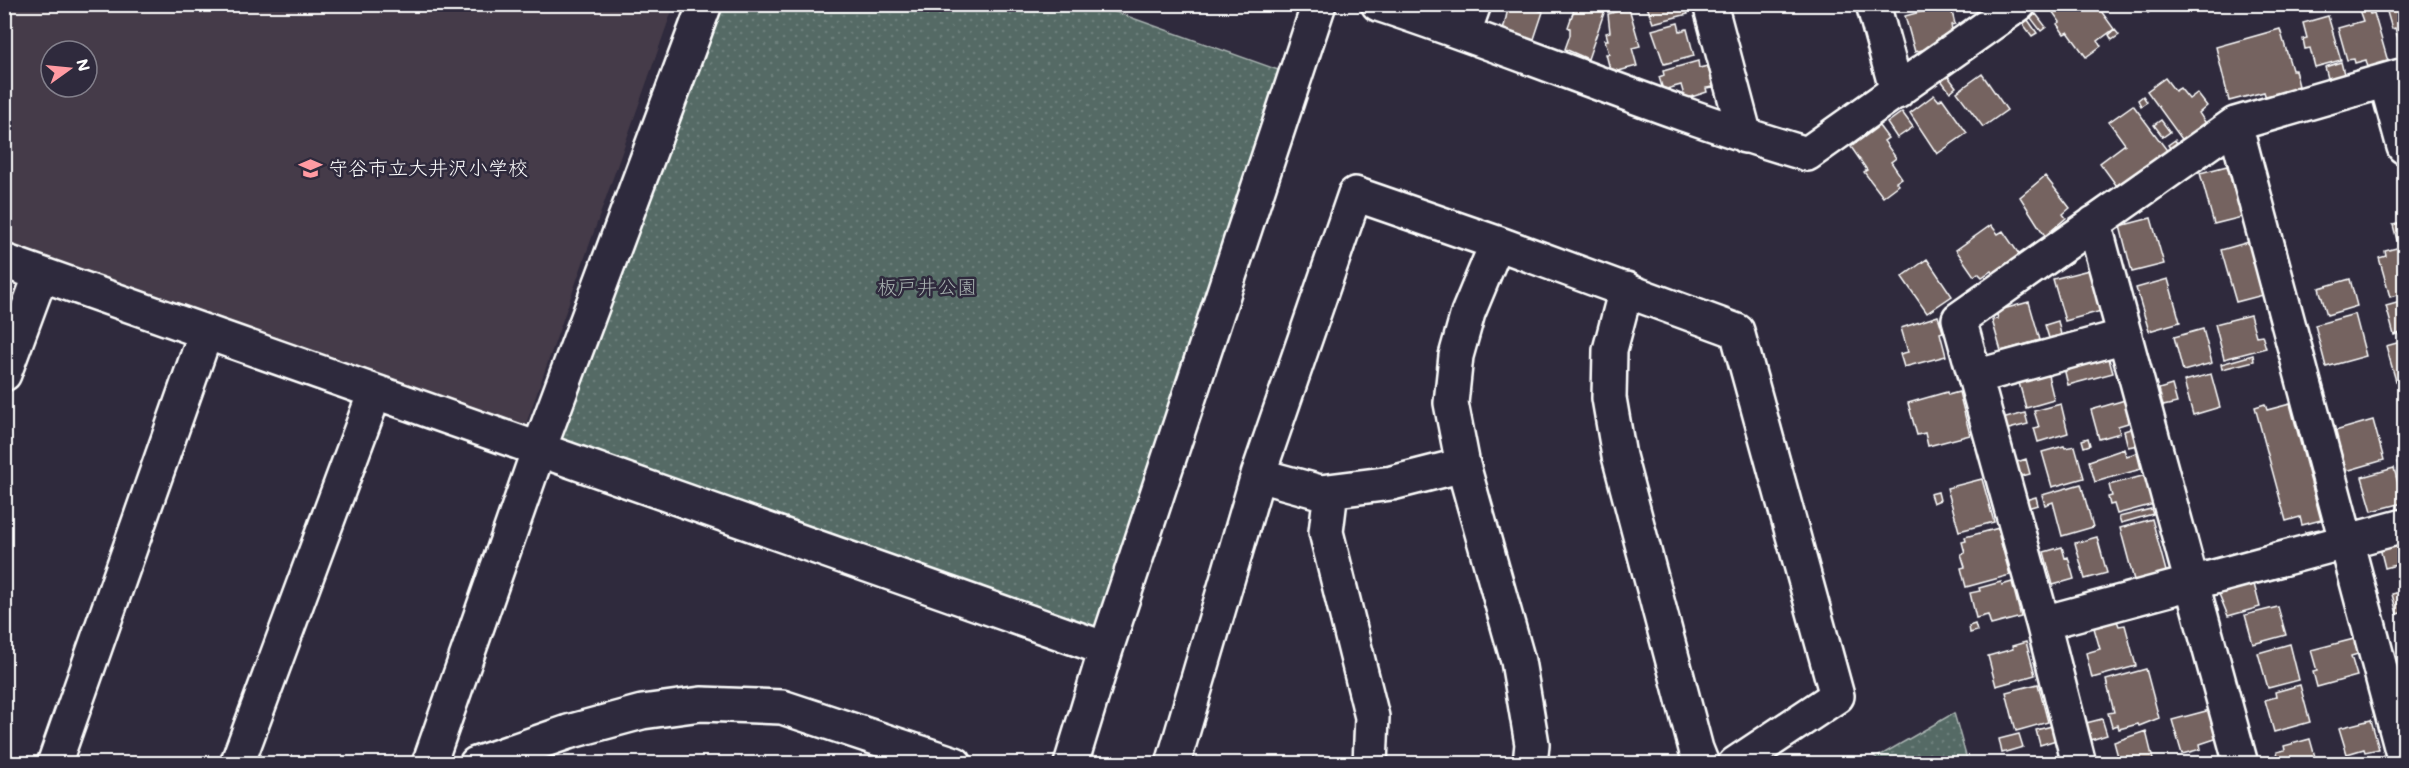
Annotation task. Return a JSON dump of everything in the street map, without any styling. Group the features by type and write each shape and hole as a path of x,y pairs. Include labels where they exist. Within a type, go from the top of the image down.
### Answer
{"street":[{"path":"429,764 444,728 539,449 705,4"},
{"path":"1071,764 1106,649 1319,4"},
{"path":"1378,4 1469,18 1745,136 1807,154 2019,4"},
{"path":"1710,4 1745,136"},
{"path":"1874,4 1897,92"},
{"path":"2079,764 2043,623 1959,319 2235,124 2396,78 2404,147"},
{"path":"2235,124 2404,758"},
{"path":"1182,761 1258,475 1355,194 1497,243 1737,331 1837,696 1736,764"},
{"path":"2094,223 2241,764"},
{"path":"1497,243 1468,313 1456,356 1451,403 1463,465 1518,661 1532,744 1530,764"},
{"path":"4,261 1106,649"},
{"path":"4,374 41,274"},
{"path":"1626,290 1610,350 1609,398 1619,456 1696,749 1702,764"},
{"path":"54,764 206,332"},
{"path":"1975,377 2125,336"},
{"path":"237,764 375,392"},
{"path":"1258,475 1320,492 1392,483 1463,465"},
{"path":"1331,491 1326,532 1372,717 1370,764"},
{"path":"2043,623 2404,526"},
{"path":"476,764 568,732 642,712 701,704 782,706 893,754 955,764"}],"shaded area":[{"name":"守谷市立大井沢小学校","path":"5,5 674,5 525,427 5,249"}],"green space":[{"name":"板戸井公園","path":"705,5 1096,5 1295,76 1106,649 539,449"},
{"path":"1954,713 1968,763 1867,763"}],"building":[{"path":"1509,4 1523,4 1543,12 1533,42 1503,31"},
{"path":"1545,4 1561,4 1560,9"},
{"path":"1576,4 1589,4 1605,10 1588,59 1565,49 1570,35 1568,27"},
{"path":"1646,4 1685,4 1688,14 1653,23"},
{"path":"1950,4 1955,24 1951,25 1953,34 1938,38 1940,45 1915,52 1905,16"},
{"path":"2061,4 2096,4 2114,29 2098,41 2101,46 2086,57 2068,32 2064,34 2057,24 2060,22 2052,11"},
{"path":"2142,4 2159,4 2148,13"},
{"path":"2404,4 2404,41 2399,42 2395,28 2392,29 2385,5"},
{"path":"1629,8 1640,46 1632,48 1637,66 1611,73 1605,40 1608,40 1606,33 1610,32 1608,14"},
{"path":"2368,8 2370,14 2374,13 2389,65 2369,71 2366,60 2355,63 2354,59 2347,60 2338,28 2363,21 2359,10"},
{"path":"2036,14 2046,27 2041,31 2031,18"},
{"path":"2328,16 2341,60 2315,67 2310,48 2305,49 2303,39 2307,38 2303,23"},
{"path":"2028,20 2037,33 2032,36 2023,24"},
{"path":"1678,23 1680,31 1687,29 1694,56 1664,64 1652,30"},
{"path":"2280,29 2299,86 2295,87 2296,90 2266,98 2264,92 2229,101 2216,47"},
{"path":"2115,30 2119,35 2112,40 2109,35"},
{"path":"1698,61 1699,68 1708,66 1713,87 1706,88 1707,92 1685,99 1681,85 1663,90 1659,77 1664,75 1663,71"},
{"path":"2341,62 2345,78 2329,82 2325,67"},
{"path":"1982,74 2007,110 1983,127 1957,92"},
{"path":"1947,75 1956,87 1950,92 1941,80"},
{"path":"2165,78 2175,91 2180,88 2189,99 2197,93 2207,106 2199,113 2207,125 2184,142 2147,91"},
{"path":"1934,95 1939,101 1942,98 1967,133 1937,154 1910,113"},
{"path":"2143,96 2147,102 2141,106 2138,100"},
{"path":"2133,105 2169,153 2119,189 2100,163 2125,144 2109,122"},
{"path":"1902,112 1913,127 1897,138 1887,123"},
{"path":"2161,120 2170,132 2163,137 2154,125"},
{"path":"1879,126 1888,138 1884,141 1896,158 1891,162 1902,178 1896,182 1899,185 1883,197 1864,172 1867,170 1851,147"},
{"path":"2175,140 2178,145 2171,150 2168,145"},
{"path":"2227,166 2242,217 2214,224 2200,173"},
{"path":"2045,176 2070,208 2063,214 2066,218 2045,236 2020,197"},
{"path":"2151,218 2164,264 2132,272 2120,226"},
{"path":"2404,222 2404,238 2397,240 2393,225"},
{"path":"1991,225 1998,234 2003,231 2021,257 1995,276 1991,271 1982,277 1978,273 1974,276 1956,250"},
{"path":"2249,242 2263,295 2236,302 2221,250"},
{"path":"2404,246 2404,293 2390,297 2379,258 2386,256 2385,251"},
{"path":"1927,259 1952,296 1927,313 1902,277"},
{"path":"2089,270 2101,311 2065,321 2053,279"},
{"path":"2168,279 2180,322 2149,331 2136,288"},
{"path":"2350,279 2357,306 2327,315 2319,288"},
{"path":"2404,301 2404,332 2394,335 2386,306"},
{"path":"2029,302 2040,340 2001,351 1992,320 1998,319 1996,311"},
{"path":"2355,314 2366,356 2326,367 2315,325"},
{"path":"2250,315 2256,336 2262,335 2266,348 2224,359 2215,324"},
{"path":"1938,316 1946,356 1904,367 1900,354 1908,352 1901,328"},
{"path":"2058,321 2061,335 2049,338 2045,325"},
{"path":"2203,329 2212,363 2183,371 2174,337"},
{"path":"2404,341 2404,409 2386,346"},
{"path":"2253,355 2254,361 2222,369 2221,364"},
{"path":"2108,356 2113,373 2068,385 2064,368"},
{"path":"2047,371 2054,400 2026,408 2018,379"},
{"path":"2211,374 2220,407 2193,415 2184,381"},
{"path":"2172,385 2177,403 2163,406 2159,389"},
{"path":"1947,392 1948,395 1959,392 1970,435 1928,446 1925,433 1917,435 1908,403"},
{"path":"2125,400 2130,416 2127,417 2128,423 2118,426 2120,433 2099,439 2091,410"},
{"path":"2061,404 2068,433 2038,442 2034,428 2039,427 2034,411"},
{"path":"2265,404 2267,410 2290,404 2321,520 2302,525 2300,517 2286,521 2255,407"},
{"path":"2025,413 2028,424 2005,430 2002,419"},
{"path":"2373,420 2384,460 2346,471 2335,431"},
{"path":"2133,428 2138,445 2128,447 2124,431"},
{"path":"2088,438 2090,445 2084,447 2082,440"},
{"path":"2064,446 2065,448 2075,446 2084,478 2052,487 2042,452"},
{"path":"2124,449 2126,456 2137,453 2141,469 2095,482 2089,461"},
{"path":"2026,459 2030,474 2018,477 2014,463"},
{"path":"2404,460 2404,472 2400,473 2397,462"},
{"path":"2394,468 2403,503 2372,511 2362,477"},
{"path":"2146,475 2154,504 2117,514 2114,504 2110,505 2108,497 2112,496 2109,485"},
{"path":"1982,479 1994,522 1959,531 1947,488"},
{"path":"2081,484 2093,527 2062,536 2053,502 2045,505 2042,495"},
{"path":"1938,492 1940,500 1933,503 1930,494"},
{"path":"2036,497 2038,505 2027,508 2025,500"},
{"path":"2151,509 2153,514 2121,523 2119,517"},
{"path":"2152,519 2167,575 2135,584 2120,528"},
{"path":"1999,528 2002,535 1999,536 2010,575 1966,587 1961,568 1965,567 1961,554 1965,553 1962,542 1966,541 1965,537"},
{"path":"2319,529 2321,534 2307,538 2305,532"},
{"path":"2097,537 2107,573 2085,579 2075,543"},
{"path":"2404,542 2404,563 2385,568 2380,548"},
{"path":"2062,547 2065,558 2068,557 2074,579 2053,585 2044,552"},
{"path":"2001,582 2002,585 2012,582 2021,617 1991,625 1988,615 1976,618 1970,593"},
{"path":"2254,584 2260,607 2228,616 2219,594"},
{"path":"2404,591 2404,612 2397,614 2392,594"},
{"path":"2278,607 2286,635 2253,644 2245,615"},
{"path":"2117,621 2119,626 2125,625 2136,666 2092,678 2086,653 2100,649 2094,628"},
{"path":"1975,624 1977,631 1970,633 1969,626"},
{"path":"2354,639 2358,654 2351,656 2357,676 2317,687 2313,672 2317,671 2311,650"},
{"path":"2026,642 2035,675 1996,686 1988,656 2013,649 2012,646"},
{"path":"2290,644 2299,680 2268,688 2258,653"},
{"path":"2146,669 2159,718 2139,726 2138,724 2119,729 2118,725 2112,727 2108,713 2114,712 2106,680"},
{"path":"2038,684 2048,722 2016,731 2006,692"},
{"path":"2300,685 2310,722 2274,732 2265,700 2276,697 2275,692"},
{"path":"2210,710 2218,738 2200,744 2201,749 2182,754 2172,720"},
{"path":"2102,719 2107,735 2091,740 2086,723"},
{"path":"2371,720 2379,749 2365,752 2364,749 2347,754 2339,728"},
{"path":"2052,726 2056,740 2040,745 2036,730"},
{"path":"2146,731 2154,764 2120,764 2114,742"},
{"path":"2019,734 2023,747 2002,753 1999,739"},
{"path":"2310,739 2317,764 2280,764 2277,752 2285,750 2284,746"},
{"path":"2199,760 2200,763 2208,761 2209,764 2187,764"}],"place":[{"name":"守谷市立大井沢小学校","path":"310,168"}]}
